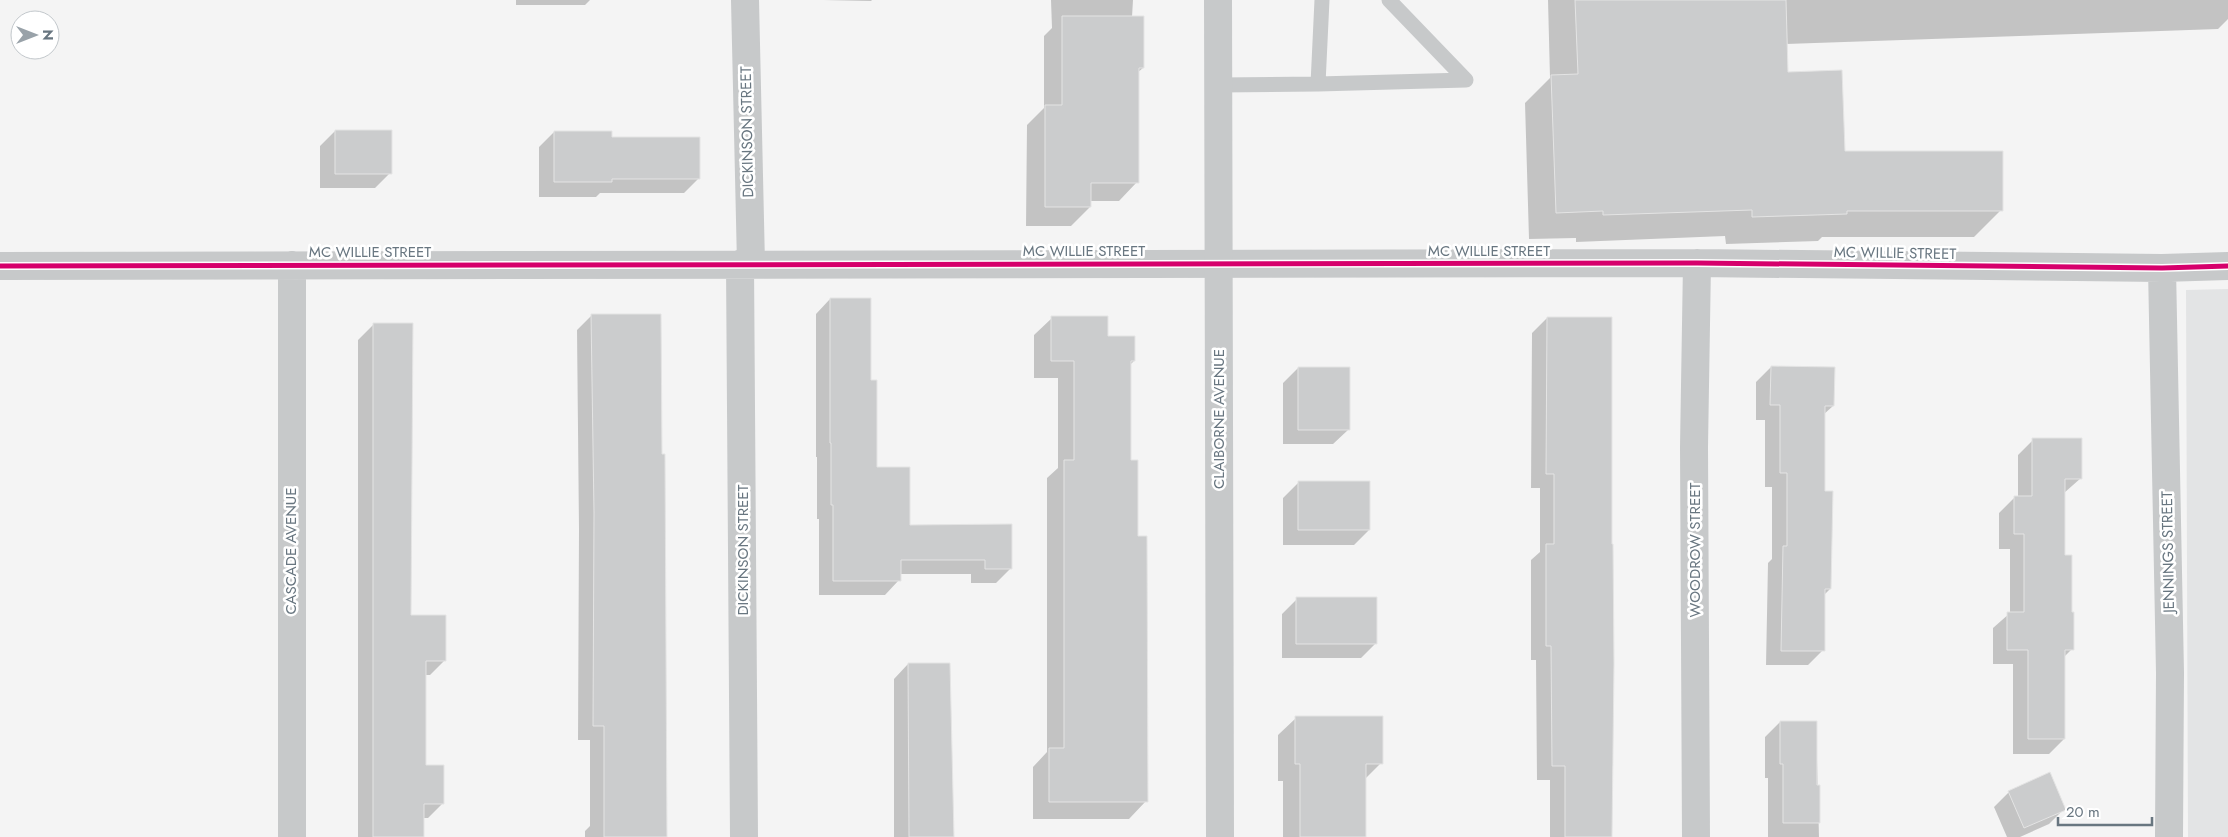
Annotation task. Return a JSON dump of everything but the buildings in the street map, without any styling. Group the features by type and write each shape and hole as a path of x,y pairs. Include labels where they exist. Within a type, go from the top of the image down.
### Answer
{"street":[{"name":"DICKINSON STREET","path":"744,0 746,264 744,837"},
{"name":"CLAIBORNE AVENUE","path":"1218,0 1220,837"},
{"name":"MC WILLIE STREET","path":"0,266 1697,263 2162,268 2228,266"},
{"name":"WOODROW STREET","path":"1696,837 1694,447 1697,263"},
{"name":"CASCADE AVENUE","path":"292,264 292,837"},
{"name":"JENNINGS STREET","path":"2162,268 2170,673 2168,837"}],"lane":[{"path":"1318,84 1322,0"},
{"path":"1219,85 1466,80 1389,0"}],"shaded area":[{"path":"2228,289 2228,837 2188,837 2186,290"}],"cycle path":[{"path":"0,266 1697,263 2162,268 2228,266"}]}
